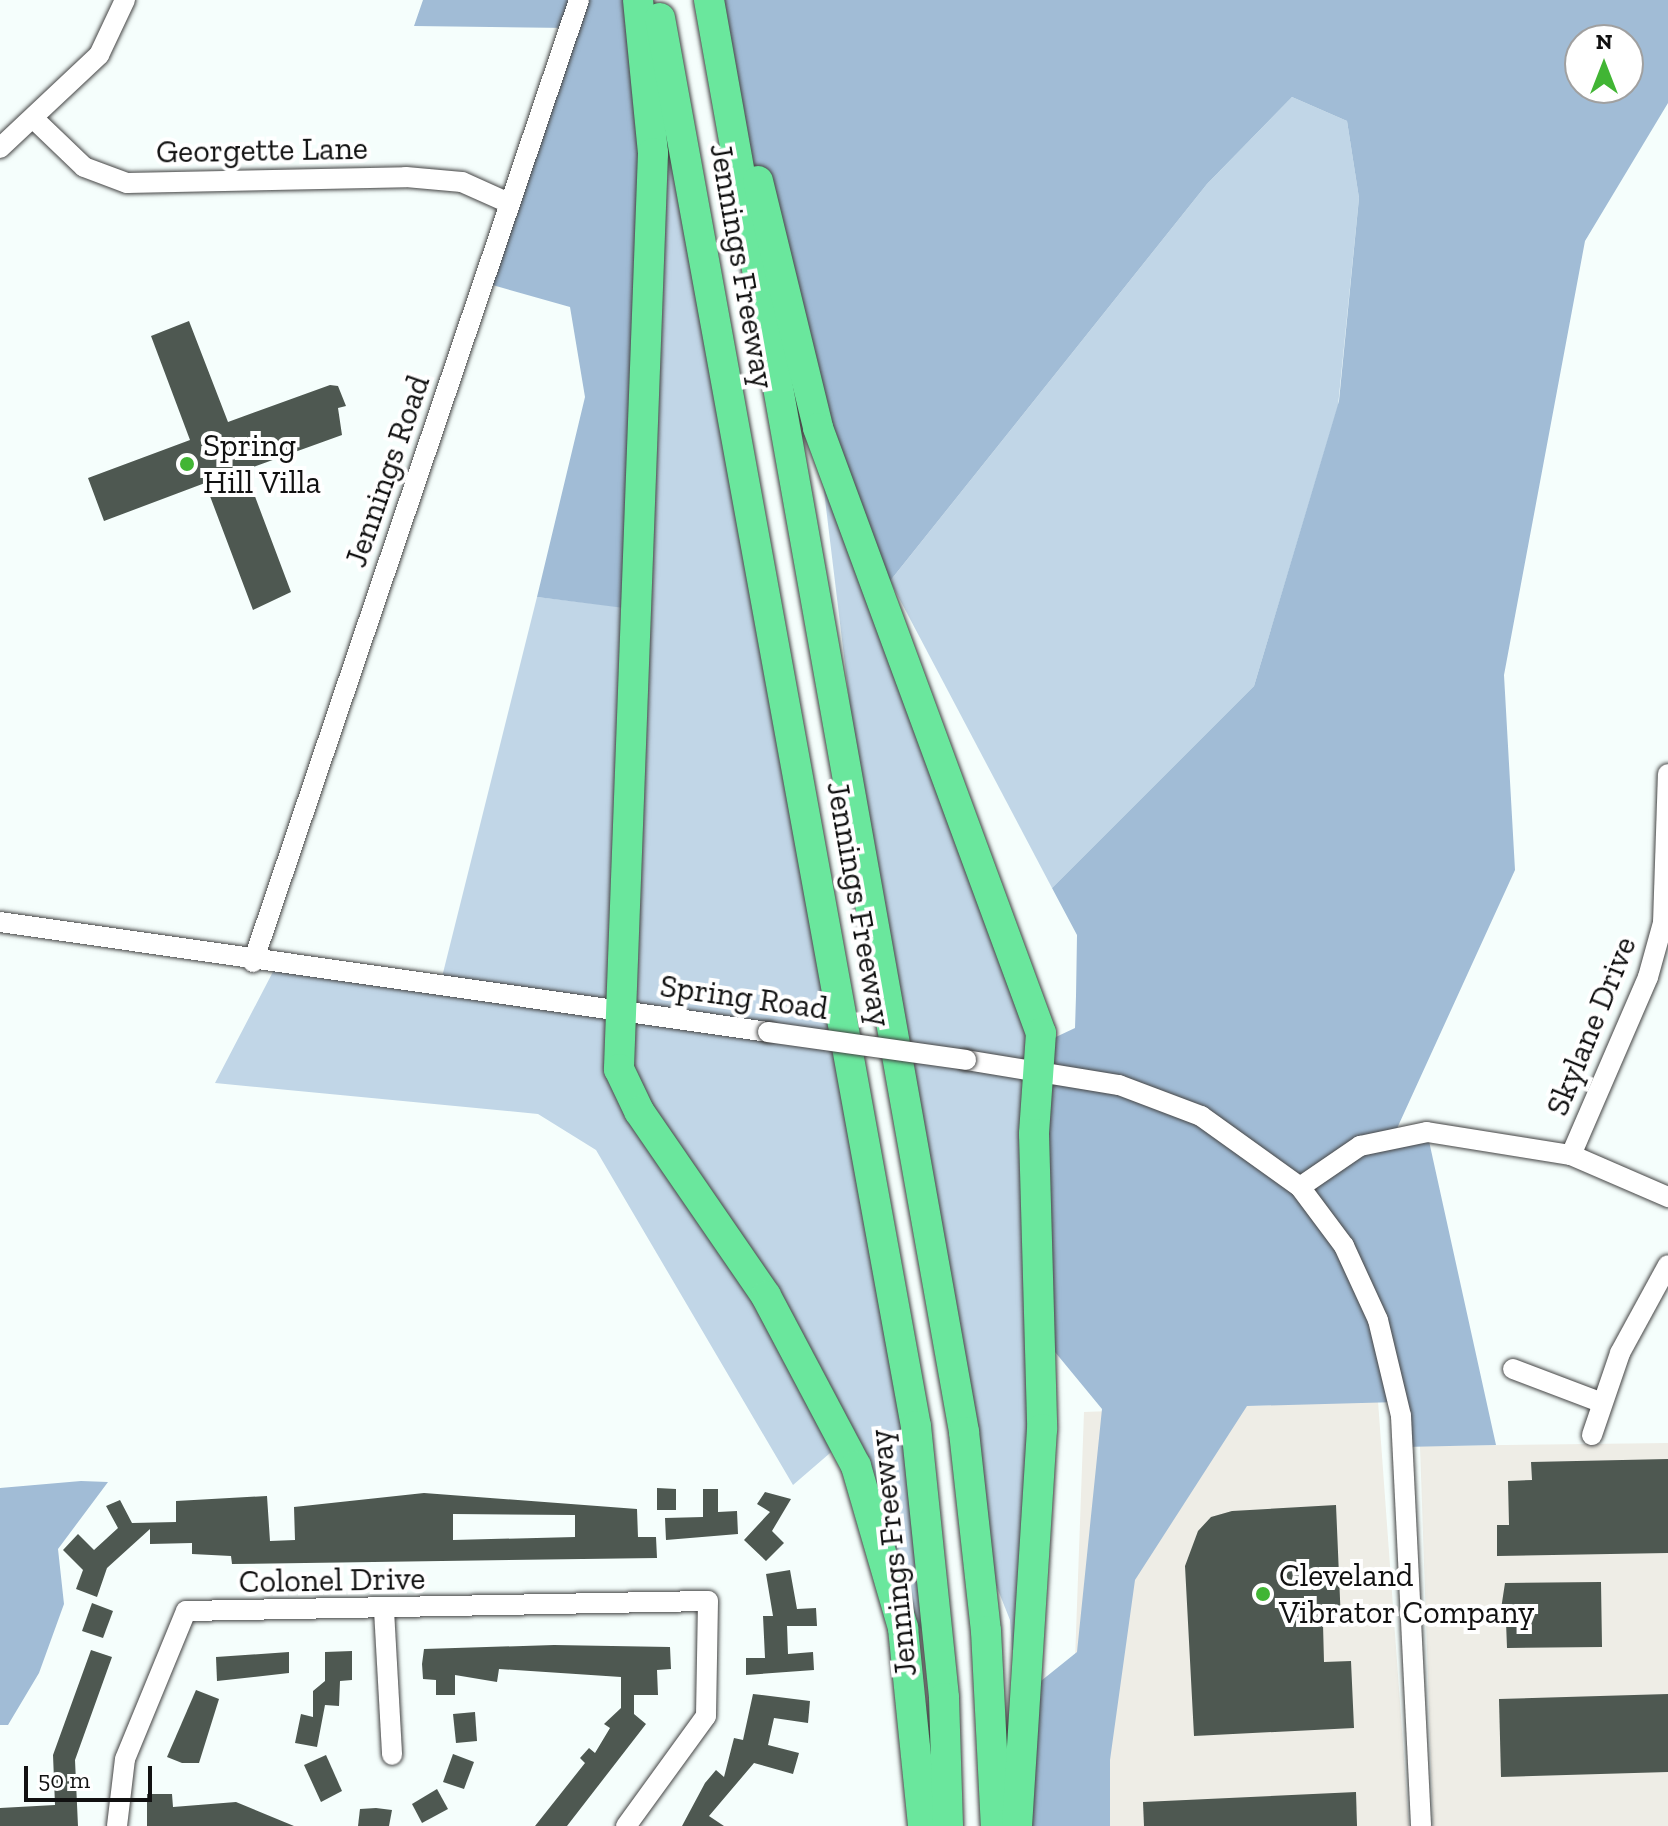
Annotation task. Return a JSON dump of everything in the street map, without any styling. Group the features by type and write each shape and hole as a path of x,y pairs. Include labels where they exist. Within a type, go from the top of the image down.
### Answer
{"highway":[{"path":"638,0 653,153 619,1069 639,1111 766,1296 856,1466 903,1628 923,1826"},
{"name":"Jennings Freeway","path":"656,0 916,1426 944,1698 948,1826"},
{"name":"Jennings Freeway","path":"709,0 964,1432 986,1631 996,1826"},
{"path":"723,72 770,224 818,428 1032,994 1041,1071 1034,1134 1042,1429 1017,1826"}],"street":[{"path":"0,148 99,55 125,0"},
{"name":"Jennings Road","path":"253,962 579,0"},
{"name":"Georgette Lane","path":"34,119 84,167 127,183 406,177 462,182 509,203"},
{"name":"Skylane Drive","path":"1571,1155 1648,977 1663,923 1668,774"},
{"name":"Spring Road","path":"0,922 253,962 622,1010 1041,1071 1168,1100 1228,1131 1300,1187 1359,1274 1391,1363 1404,1460 1421,1826"},
{"path":"1300,1187 1360,1146 1427,1132 1571,1155 1668,1197"},
{"path":"1592,1435 1600,1402 1668,1265"},
{"path":"1513,1369 1600,1402"},
{"name":"Colonel Drive","path":"117,1826 125,1759 186,1611 384,1610 708,1601 706,1716 626,1826"},
{"path":"384,1610 392,1755"}],"shaded area":[{"path":"423,0 638,0 640,610 537,597 585,397 570,307 482,282 569,28 414,26"},
{"path":"709,0 1668,0 1668,103 1585,241 1504,675 1515,870 1394,1135 1427,1132 1496,1445 1403,1447 1398,1402 1247,1406 1135,1580 1110,1760 1110,1826 1017,1826 1026,1693 1077,1652 1102,1409 1041,1335 1041,1044 1075,1028 1076,996 1077,935 1052,888 1254,686 1339,401 1359,198 1347,121 1292,97 1207,184 890,581 834,472"},
{"path":"1292,97 1347,121 1359,198 1338,406 1254,686 1052,888 890,581 1207,184"},
{"path":"653,153 687,160 938,1629 903,1628 844,1441 793,1485 596,1150 538,1114 215,1083 277,964 440,985 537,597 640,609"},
{"path":"821,466 1027,1034 1035,1187 1021,1649 1012,1650 1010,1620 978,1540 882,971"},
{"path":"1378,1401 1409,1826 1069,1826 1084,1412"},
{"path":"1668,1443 1668,1826 1433,1826 1420,1446"},
{"path":"81,1481 108,1482 58,1549 64,1604 39,1673 8,1725 0,1725 0,1488"}],"building":[{"name":"Spring Hill Villa","path":"189,321 228,422 330,385 338,386 346,406 338,408 342,435 245,470 291,592 253,610 205,483 104,521 88,478 190,440 151,336"},
{"path":"1668,1459 1668,1553 1497,1556 1497,1525 1509,1525 1508,1481 1532,1480 1531,1462"},
{"path":"657,1488 676,1489 676,1510 657,1510"},
{"path":"703,1489 718,1489 718,1512 737,1511 738,1534 666,1540 665,1518 703,1517"},
{"path":"765,1492 791,1499 772,1531 784,1543 766,1561 744,1540 770,1512 757,1504"},
{"path":"424,1493 637,1509 638,1537 656,1537 657,1558 232,1564 231,1556 192,1554 192,1543 150,1544 150,1529 107,1568 97,1597 76,1589 83,1570 63,1550 78,1534 94,1550 118,1528 106,1506 120,1500 132,1523 176,1522 176,1501 267,1496 270,1541 295,1540 294,1507","holes":["453,1514 575,1515 575,1537 453,1540"]},
{"name":"Cleveland Vibrator Company","path":"1336,1505 1341,1622 1323,1624 1324,1662 1351,1661 1354,1728 1194,1736 1185,1566 1198,1531 1211,1517 1232,1511"},
{"path":"790,1570 797,1609 816,1608 817,1626 787,1626 788,1654 813,1652 814,1670 746,1675 746,1658 765,1658 763,1616 773,1616 766,1574"},
{"path":"1601,1582 1602,1647 1507,1648 1506,1622 1499,1622 1505,1583"},
{"path":"92,1603 113,1611 103,1638 82,1631"},
{"path":"554,1645 670,1647 671,1669 657,1670 658,1695 634,1695 634,1714 646,1724 567,1826 535,1826 585,1763 580,1758 589,1748 595,1753 610,1728 604,1724 621,1708 621,1677 499,1669 497,1682 455,1675 455,1695 436,1695 436,1680 423,1679 422,1664 424,1649"},
{"path":"91,1650 112,1657 75,1760 78,1826 0,1826 0,1808 55,1805 53,1755"},
{"path":"352,1651 352,1680 340,1681 339,1706 325,1705 317,1747 295,1743 301,1714 313,1717 313,1691 325,1681 325,1652"},
{"path":"289,1652 289,1673 217,1681 216,1657"},
{"path":"196,1690 219,1699 199,1763 182,1763 167,1757"},
{"path":"753,1694 810,1701 808,1723 774,1718 768,1745 799,1753 793,1774 754,1763 709,1816 724,1826 682,1826 705,1783 716,1770 724,1777 734,1738 743,1740"},
{"path":"1668,1694 1668,1772 1501,1777 1499,1699"},
{"path":"475,1712 477,1741 456,1743 453,1714"},
{"path":"453,1754 474,1762 464,1789 443,1782"},
{"path":"326,1755 342,1791 321,1802 304,1765"},
{"path":"437,1789 448,1809 422,1823 412,1804"},
{"path":"1356,1792 1357,1826 1144,1826 1143,1802"},
{"path":"147,1794 172,1794 173,1807 236,1802 294,1826 147,1826"},
{"path":"360,1809 392,1810 389,1826 358,1826"}],"place":[{"name":"Spring Hill Villa","path":"187,464"},
{"name":"Cleveland Vibrator Company","path":"1263,1594"}]}
